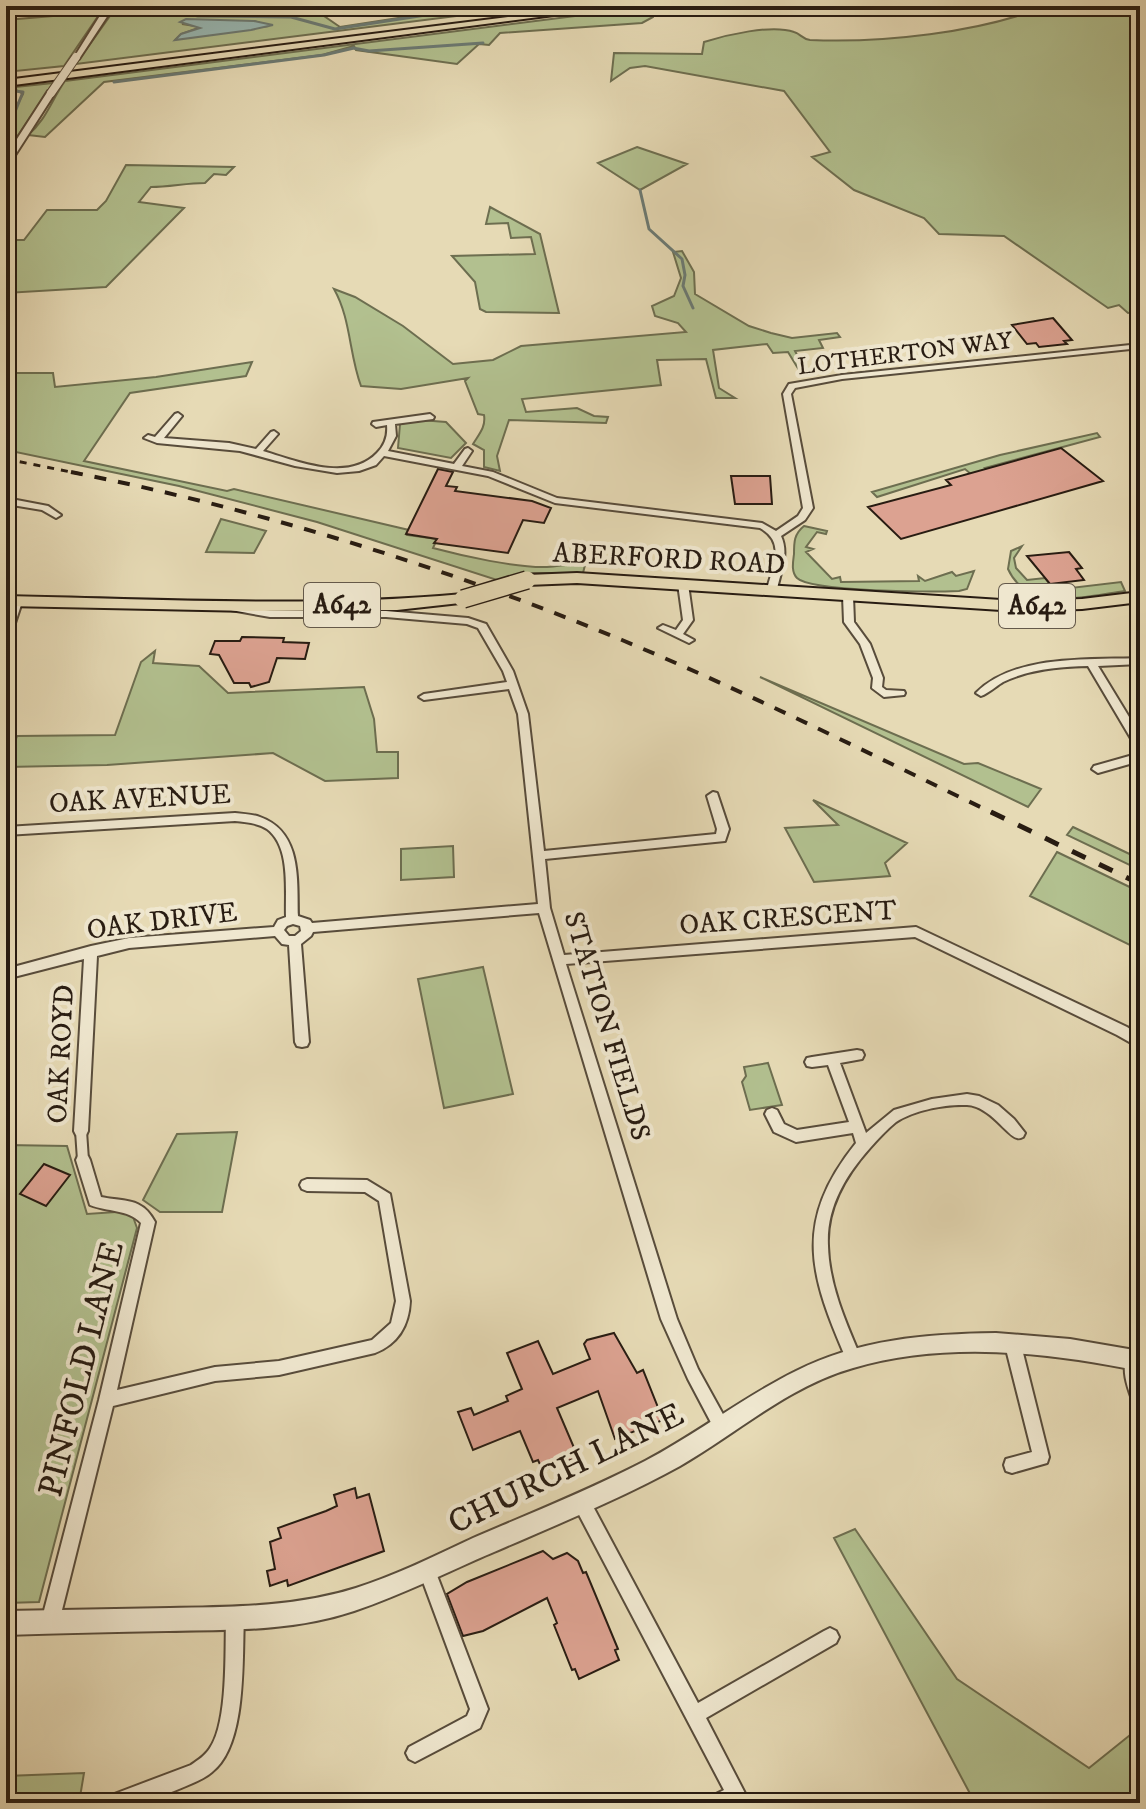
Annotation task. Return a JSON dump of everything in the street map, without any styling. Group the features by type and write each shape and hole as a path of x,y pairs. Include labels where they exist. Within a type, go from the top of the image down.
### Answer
{"highway":[{"path":"6,76 565,6"},
{"path":"6,83 619,6"}],"main road":[{"name":"ABERFORD ROAD","path":"12,602 397,605 463,599 527,580 577,578 1017,606 1082,604 1140,597"}],"street":[{"path":"6,163 110,6"},
{"name":"LOTHERTON WAY","path":"777,534 802,518 808,508 787,394 792,386 830,379 1140,346"},
{"path":"178,416 152,439 258,452 337,471 368,465 384,453 393,433 390,422"},
{"path":"376,424 430,417"},
{"path":"258,452 274,434"},
{"path":"457,466 468,451"},
{"path":"384,453 499,477 555,500 754,524 777,534 781,542 772,589"},
{"path":"6,501 45,508 56,515"},
{"path":"677,635 688,620 683,584"},
{"path":"848,596 849,622 865,644 878,678 877,688 884,694 900,693"},
{"path":"6,635 12,602"},
{"name":"STATION FIELDS","path":"220,606 270,614 386,614 458,620 478,624 485,629 513,685 523,714 544,908 559,960 669,1319 693,1374 722,1427"},
{"path":"663,628 689,640"},
{"path":"981,693 999,679 1022,670 1140,661"},
{"path":"1092,664 1140,744"},
{"path":"424,697 513,685"},
{"path":"1098,769 1140,757"},
{"path":"537,856 721,838 723,829 713,796"},
{"name":"OAK AVENUE","path":"6,831 235,817 258,820 277,829 286,845 292,919"},
{"path":"308,928 544,908"},
{"path":"292,919 302,920 308,928 303,937 295,941 282,939 278,931 282,923 292,919"},
{"name":"OAK DRIVE","path":"6,974 91,951 152,940 278,931"},
{"name":"OAK CRESCENT","path":"559,960 916,932 1122,1031 1140,1043"},
{"path":"295,941 302,1042"},
{"name":"OAK ROYD","path":"83,1160 81,1131 91,951"},
{"path":"812,1062 857,1055"},
{"path":"832,1059 864,1146"},
{"path":"853,1358 830,1296 820,1251 824,1211 841,1176 864,1146 894,1116 935,1104 972,1099 1009,1121 1018,1133"},
{"path":"772,1114 779,1128 796,1136 857,1127"},
{"name":"PINFOLD LANE","path":"50,1622 107,1400 148,1222 142,1212 130,1205 103,1205 95,1201 83,1160"},
{"path":"107,1400 215,1374 279,1368 375,1346 388,1338 398,1327 403,1301 390,1208 385,1198 367,1186 307,1185"},
{"name":"CHURCH LANE","path":"6,1623 235,1618 316,1610 358,1598 582,1503 675,1457 804,1378 853,1358 956,1344 1082,1348 1136,1360"},
{"path":"1012,1465 1041,1457 1013,1345"},
{"path":"1136,1360 1131,1372 1140,1400"},
{"path":"582,1503 738,1798 719,1803"},
{"path":"415,1753 474,1722 479,1709 427,1571"},
{"path":"116,1803 199,1770 218,1755 227,1731 235,1618"},
{"path":"694,1715 830,1637"}],"green space":[{"path":"94,6 105,6 64,66 6,72 6,20 88,13"},
{"path":"117,6 204,6 240,11 287,9 321,14 340,27 476,6 536,6 76,64","holes":["254,21 269,26 176,39 201,27 182,24"]},
{"path":"654,6 690,6 655,10 653,17 642,23 500,33 489,45 479,44 457,64 356,50 354,46 322,55 104,82 45,137 28,135 44,117 65,81"},
{"path":"1046,6 1140,6 1140,311 1128,313 1119,305 1108,308 1004,236 939,234 924,218 854,190 812,157 830,152 784,91 645,66 630,68 611,81 614,53 702,54 704,42 774,29 796,33 810,40 899,38 991,23"},
{"path":"53,83 15,140 6,142 6,126 23,94 16,90 6,91 6,88"},
{"path":"637,147 687,164 640,190 598,163"},
{"path":"126,165 234,167 226,175 214,174 205,183 151,187 139,202 184,208 106,287 6,293 6,240 24,240 47,210 97,210 106,201"},
{"path":"490,207 540,234 559,313 486,312 480,309 475,282 452,256 535,254 531,237 511,238 508,223 486,224"},
{"path":"682,251 694,272 695,294 749,326 792,338 837,333 840,337 819,340 823,348 795,351 805,370 799,370 788,352 773,353 767,344 713,350 719,388 735,398 716,398 706,359 657,360 661,385 522,399 526,412 577,408 594,416 608,417 606,423 509,420 497,456 500,471 484,467 484,450 473,444 482,430 484,415 478,414 465,381 468,378 401,389 361,386 344,312 334,289 355,297 403,326 453,364 493,360 521,346 686,332 678,323 655,316 652,306 674,296 681,278 673,252"},
{"path":"252,362 246,376 130,393 84,461 227,491 234,489 409,530 407,535 437,539 433,548 459,554 534,567 585,565 583,573 531,573 500,581 317,522 179,486 6,450 6,373 53,373 55,387 156,377"},
{"path":"420,420 446,422 466,443 451,458 398,448 400,424"},
{"path":"1097,433 1100,437 985,468 1025,503 1004,502 965,469 877,497 872,492 1000,455"},
{"path":"221,519 266,531 254,553 206,552"},
{"path":"804,526 827,531 826,534 817,532 806,547 813,549 806,552 832,579 840,577 841,582 919,581 918,576 925,581 952,572 956,576 974,571 967,589 959,591 874,590 807,583 797,578 793,567 795,538"},
{"path":"1022,546 1014,558 1016,568 1027,580 1045,578 1054,590 1121,582 1125,591 1077,598 1044,597 1029,592 1017,583 1008,569 1011,551"},
{"path":"155,651 153,663 199,666 228,693 364,687 374,719 377,752 398,752 398,778 325,781 273,753 107,765 6,767 17,736 115,735 141,662"},
{"path":"760,677 964,764 978,763 1041,789 1028,807"},
{"path":"813,800 907,843 885,863 890,876 814,882 785,828 838,825"},
{"path":"1073,827 1140,859 1140,870 1067,835"},
{"path":"453,846 454,877 401,880 401,849"},
{"path":"1057,852 1140,892 1140,950 1030,896"},
{"path":"483,967 513,1094 444,1108 418,979"},
{"path":"768,1063 782,1105 750,1110 742,1082 746,1076 744,1067"},
{"path":"237,1132 222,1212 160,1212 143,1200 177,1134"},
{"path":"6,1145 67,1146 87,1214 131,1211 137,1228 39,1602 6,1603"},
{"path":"855,1529 957,1679 1089,1768 1140,1727 1140,1803 975,1803 834,1538"},
{"path":"84,1773 79,1803 6,1803 6,1776"}],"water":[{"path":"186,19 254,21 273,25 175,40 181,34 200,28 180,22"}],"building":[{"path":"1053,318 1072,340 1064,341 1067,344 1039,347 1036,343 1027,344 1012,325"},
{"path":"1061,448 1103,481 901,539 868,507 951,485 946,480"},
{"path":"438,469 453,472 446,486 457,487 455,491 532,501 551,508 544,523 523,520 508,553 434,543 437,539 406,534"},
{"path":"731,476 770,476 772,504 735,504"},
{"path":"1069,552 1082,568 1076,569 1084,580 1050,584 1027,556"},
{"path":"242,637 284,638 283,642 309,643 305,659 277,658 269,682 251,687 249,683 234,683 219,655 210,654 215,641 240,641"},
{"path":"44,1164 70,1175 46,1206 20,1194"},
{"path":"614,1333 637,1373 643,1370 663,1420 615,1439 598,1391 557,1408 578,1457 543,1471 538,1460 533,1462 520,1431 473,1450 458,1412 471,1408 474,1415 508,1401 506,1396 522,1389 507,1353 538,1341 553,1374 590,1359 584,1344 587,1340"},
{"path":"355,1488 357,1498 369,1494 384,1551 288,1586 287,1580 270,1586 267,1571 275,1569 270,1542 281,1538 278,1528 337,1506 334,1495"},
{"path":"543,1551 553,1559 567,1553 578,1561 583,1573 586,1572 618,1649 615,1650 619,1660 579,1679 575,1669 572,1670 554,1625 557,1623 547,1598 483,1631 463,1636 447,1594 467,1582"}],"waterway":[{"path":"152,6 198,16 291,17 335,29 484,6"},
{"path":"354,48 369,51 483,43"},
{"path":"114,82 324,55 354,48"},
{"path":"6,90 23,92 6,134"},
{"path":"640,190 649,229 682,259 685,275 683,286 693,308"}],"railway":[{"path":"6,459 71,472"},
{"path":"71,472 81,474"},
{"path":"71,472 281,522 488,588 669,660 995,814"},
{"path":"991,812 1140,884"}]}
